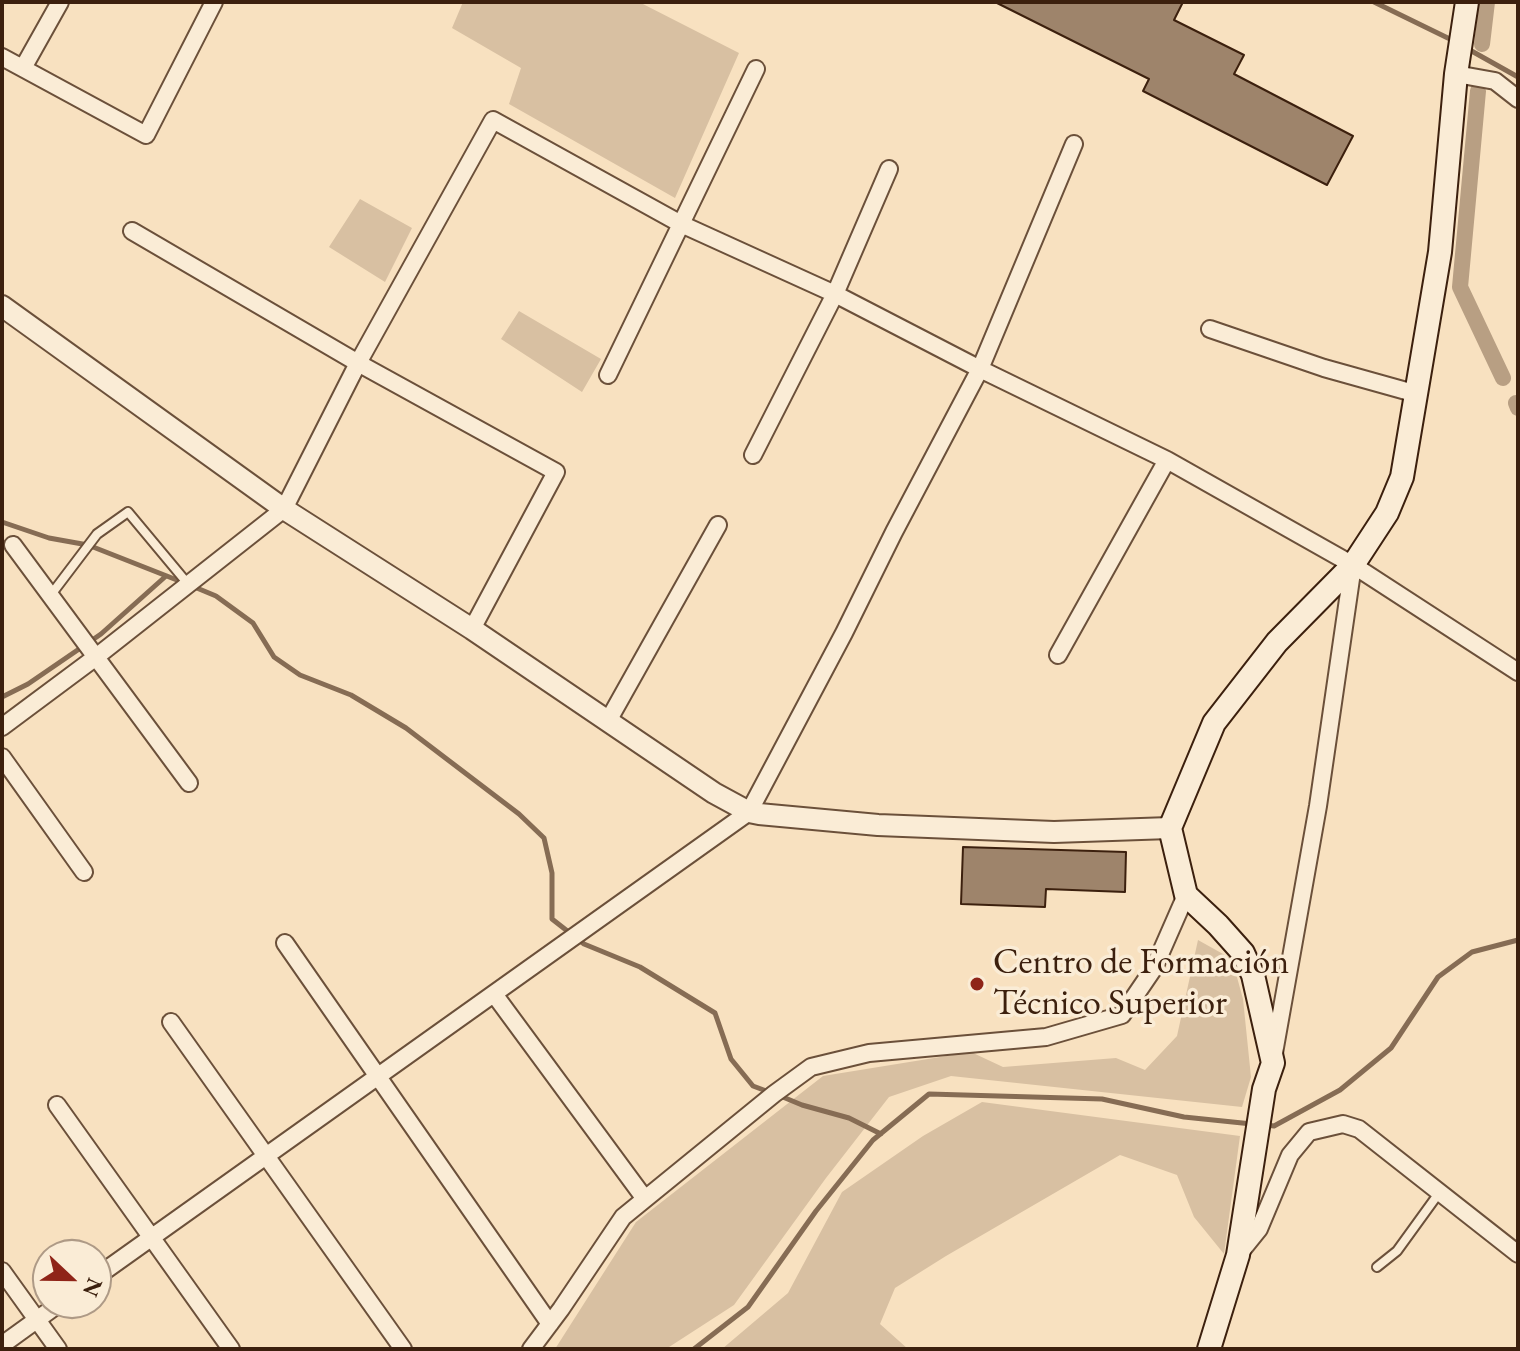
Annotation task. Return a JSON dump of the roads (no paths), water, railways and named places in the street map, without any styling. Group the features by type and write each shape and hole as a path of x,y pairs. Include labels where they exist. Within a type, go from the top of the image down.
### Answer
{"main road":[{"path":"1209,1349 1238,1255 1264,1089 1273,1063 1253,975 1243,953 1186,895 1170,828 1214,723 1277,642 1353,565 1387,513 1402,477 1440,252 1457,69 1467,2"}],"street":[{"path":"23,68 60,2"},
{"path":"2,57 146,135 214,2"},
{"path":"608,375 756,69"},
{"path":"1457,69 1495,81 1518,99"},
{"path":"2,727 284,509 358,363 493,120 681,224 835,294 1167,460 1353,565 1518,672"},
{"path":"112,1266 749,812 980,369 1074,144"},
{"path":"753,455 835,294 889,169"},
{"path":"132,231 358,363 556,472 472,629"},
{"path":"2,306 284,509 472,629 714,793 749,812 878,825 1054,832 1170,828"},
{"path":"1210,329 1324,368 1417,394"},
{"path":"1058,655 1167,460"},
{"path":"608,721 718,525"},
{"path":"13,545 189,783"},
{"path":"1273,1063 1318,806 1353,565"},
{"path":"2,757 84,872"},
{"path":"531,1349 623,1217 811,1067 869,1053 1046,1037 1122,1015 1154,968 1186,895"},
{"path":"285,943 550,1324"},
{"path":"494,994 645,1199"},
{"path":"171,1022 403,1349"},
{"path":"57,1105 231,1349"},
{"path":"1238,1255 1259,1229 1290,1155 1309,1132 1343,1124 1359,1129 1518,1254"},
{"path":"2,1271 58,1349"},
{"path":"2,1345 37,1320"}],"lane":[{"path":"50,596 97,534 128,512 188,584"},
{"path":"1377,1267 1397,1251 1439,1192"}],"waterway":[{"path":"1374,2 1456,42"},
{"path":"1482,44 1487,2"},
{"path":"1468,49 1518,77"},
{"path":"1478,91 1460,287 1503,378"},
{"path":"1516,403 1518,408"},
{"path":"2,522 49,538 88,545 182,582"},
{"path":"2,697 28,684 101,634 166,576"},
{"path":"192,586 216,596 253,623 274,657 300,675 351,695 406,728 519,814 544,838 552,873 552,919 584,944 640,967 715,1013 731,1059 753,1086 769,1092"},
{"path":"1266,1125 1274,1126 1340,1090 1391,1048 1438,977 1472,952 1518,940"},
{"path":"694,1349 748,1307 816,1211 873,1140 929,1094 1102,1099 1184,1117 1252,1124"},
{"path":"778,1095 849,1118 881,1134"}],"place":[{"name":"Centro de Formación Técnico Superior","path":"977,984"}]}
